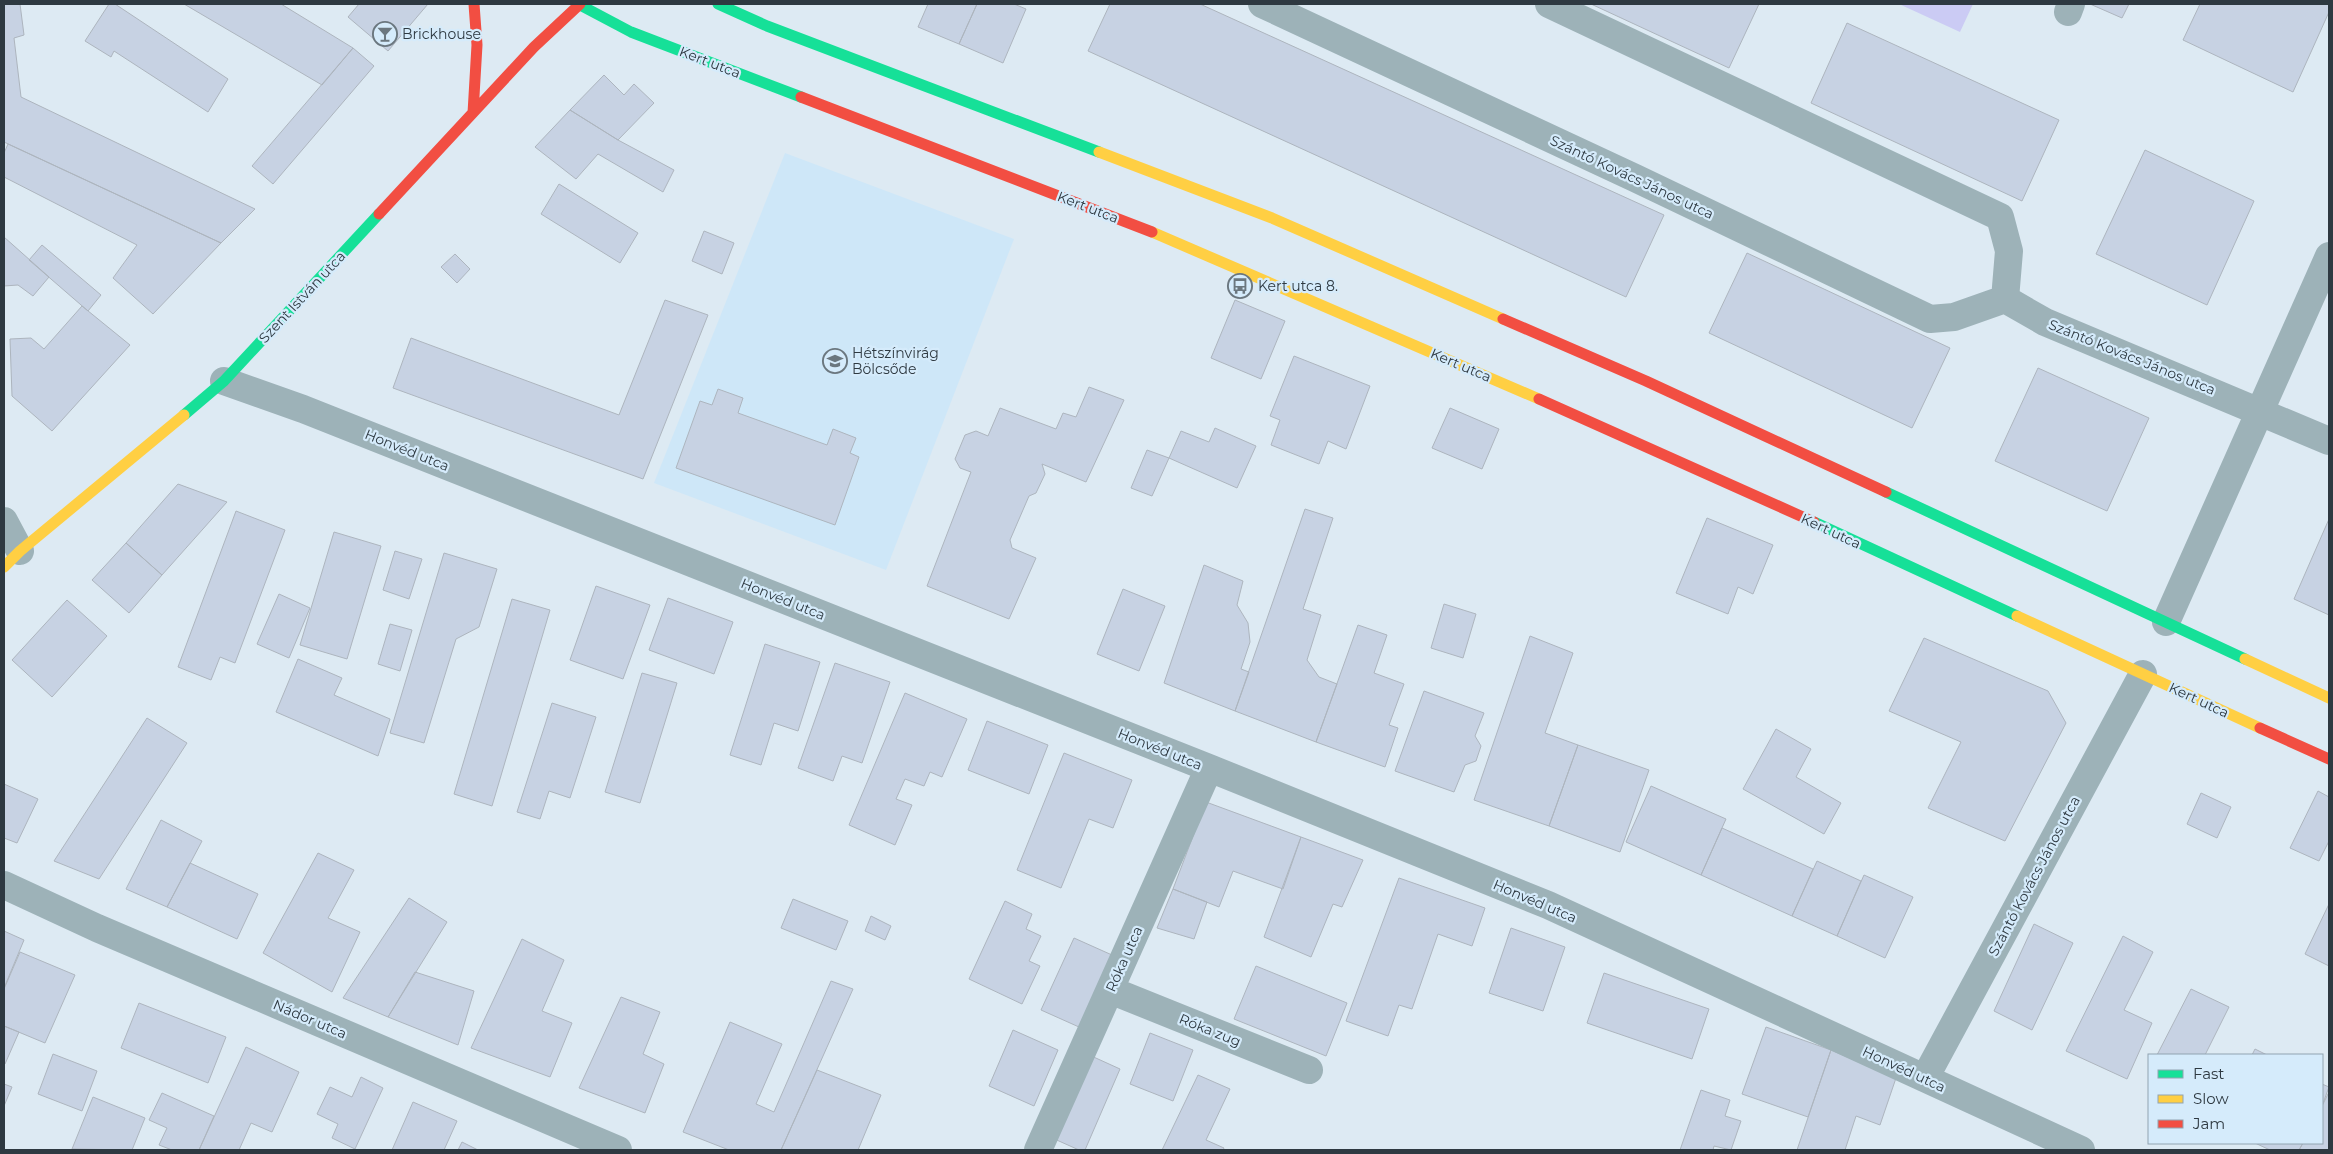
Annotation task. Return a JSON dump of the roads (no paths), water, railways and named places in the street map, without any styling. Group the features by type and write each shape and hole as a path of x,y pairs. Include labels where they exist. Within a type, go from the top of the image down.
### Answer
{"main road":[{"path":"473,113 478,58 478,30 474,4"},
{"name":"Szent István utca","path":"12,559 224,381 534,47 579,4"},
{"name":"Kert utca","path":"579,4 632,32 1173,240 1624,436 2329,759"},
{"path":"718,4 767,26 1281,222 1646,380 2329,698"},
{"path":"761,11 767,26"}],"street":[{"name":"Szántó Kovács János utca","path":"1262,4 1635,178 1930,319 1954,317 2005,299 2045,322 2260,410 2329,441"},
{"path":"1549,4 2000,216 2009,250 2005,299"},
{"path":"2166,622 2329,256"},
{"name":"Honvéd utca","path":"224,381 261,392 1209,768 1548,906 2081,1150"},
{"path":"4,521 12,559"},
{"name":"Szántó Kovács János utca","path":"1925,1078 2143,674"},
{"name":"Róka utca","path":"1038,1150 1209,768"},
{"name":"Nádor utca","path":"4,885 106,932 618,1150"},
{"name":"Róka zug","path":"1110,990 1309,1070"}],"place":[{"name":"Brickhouse","path":"385,34"},
{"name":"Kert utca 8.","path":"1240,286"},
{"name":"Hétszínvirág Bölcsőde","path":"835,361"}]}
